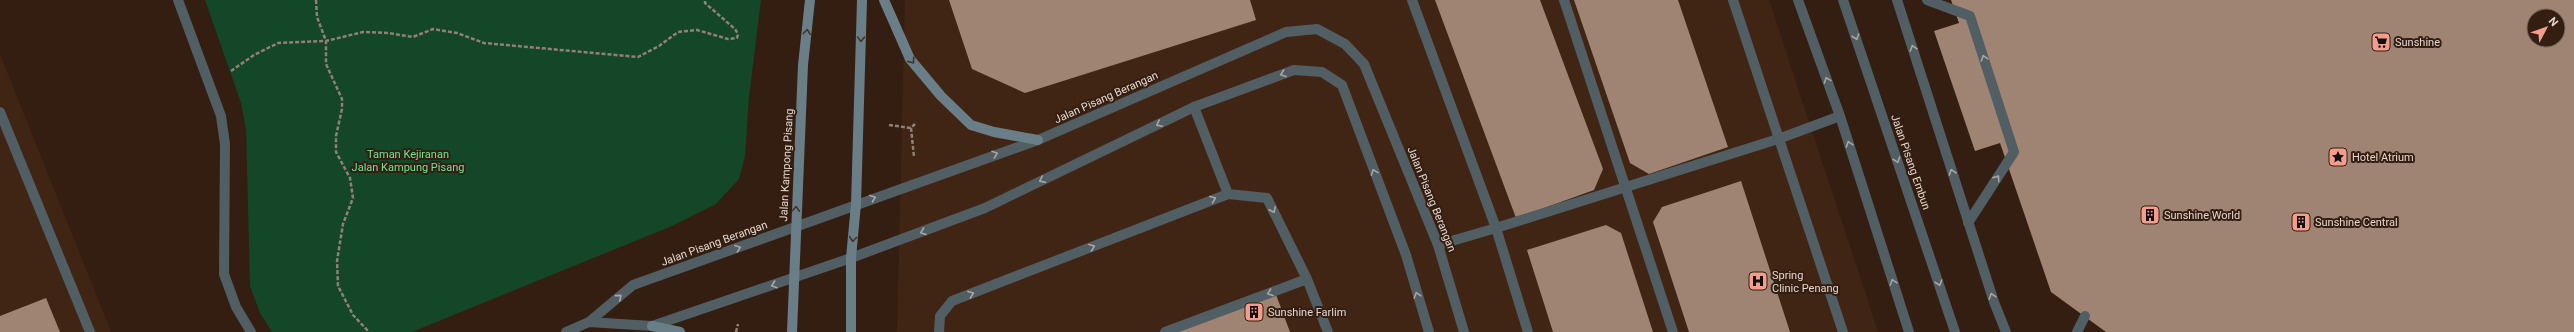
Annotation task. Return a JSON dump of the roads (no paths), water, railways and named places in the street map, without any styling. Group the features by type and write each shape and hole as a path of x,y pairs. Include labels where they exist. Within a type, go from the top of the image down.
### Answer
{"main road":[{"name":"Jalan Kampong Pisang","path":"792,332 795,278 795,226 803,65 810,0"},
{"path":"851,332 851,258 856,204 862,0"},
{"path":"884,0 910,59 941,96 971,125 994,132 1038,140"},
{"path":"652,326 680,332"}],"street":[{"path":"178,0 221,116 225,144 224,274 236,307 251,332"},
{"path":"1412,0 1496,228 1528,332"},
{"path":"1564,0 1673,332"},
{"path":"1733,0 1843,332"},
{"path":"1798,0 1840,116 1909,332"},
{"name":"Jalan Pisang Embun","path":"1843,0 1955,332"},
{"path":"1897,0 1968,223 1994,302 2006,332"},
{"path":"1927,0 1970,16 2014,152 1968,223"},
{"name":"Jalan Pisang Berangan","path":"566,332 589,322 633,285 1038,140 1286,32 1317,29 1345,44 1364,64 1438,245 1464,332"},
{"name":"Jalan Pisang Berangan","path":"589,322 652,326 851,258 985,208 1194,107 1294,70 1322,72 1342,85 1406,255 1429,332"},
{"path":"1194,107 1228,194"},
{"path":"0,112 90,332"},
{"path":"1438,245 1778,139 1840,116"},
{"path":"939,332 940,316 952,301 1228,194 1267,198 1307,279 1328,332"},
{"path":"1165,332 1307,279"},
{"path":"2077,332 2084,316"}],"place":[{"name":"Sunshine","path":"2381,42"},
{"name":"Hotel Atrium","path":"2338,157"},
{"name":"Sunshine World","path":"2150,215"},
{"name":"Sunshine Central","path":"2301,222"},
{"name":"Spring Clinic Penang","path":"1758,281"},
{"name":"Sunshine Farlim","path":"1254,312"}],"park label":[{"name":"Taman Kejiranan Jalan Kampung Pisang","path":"408,160"}]}
